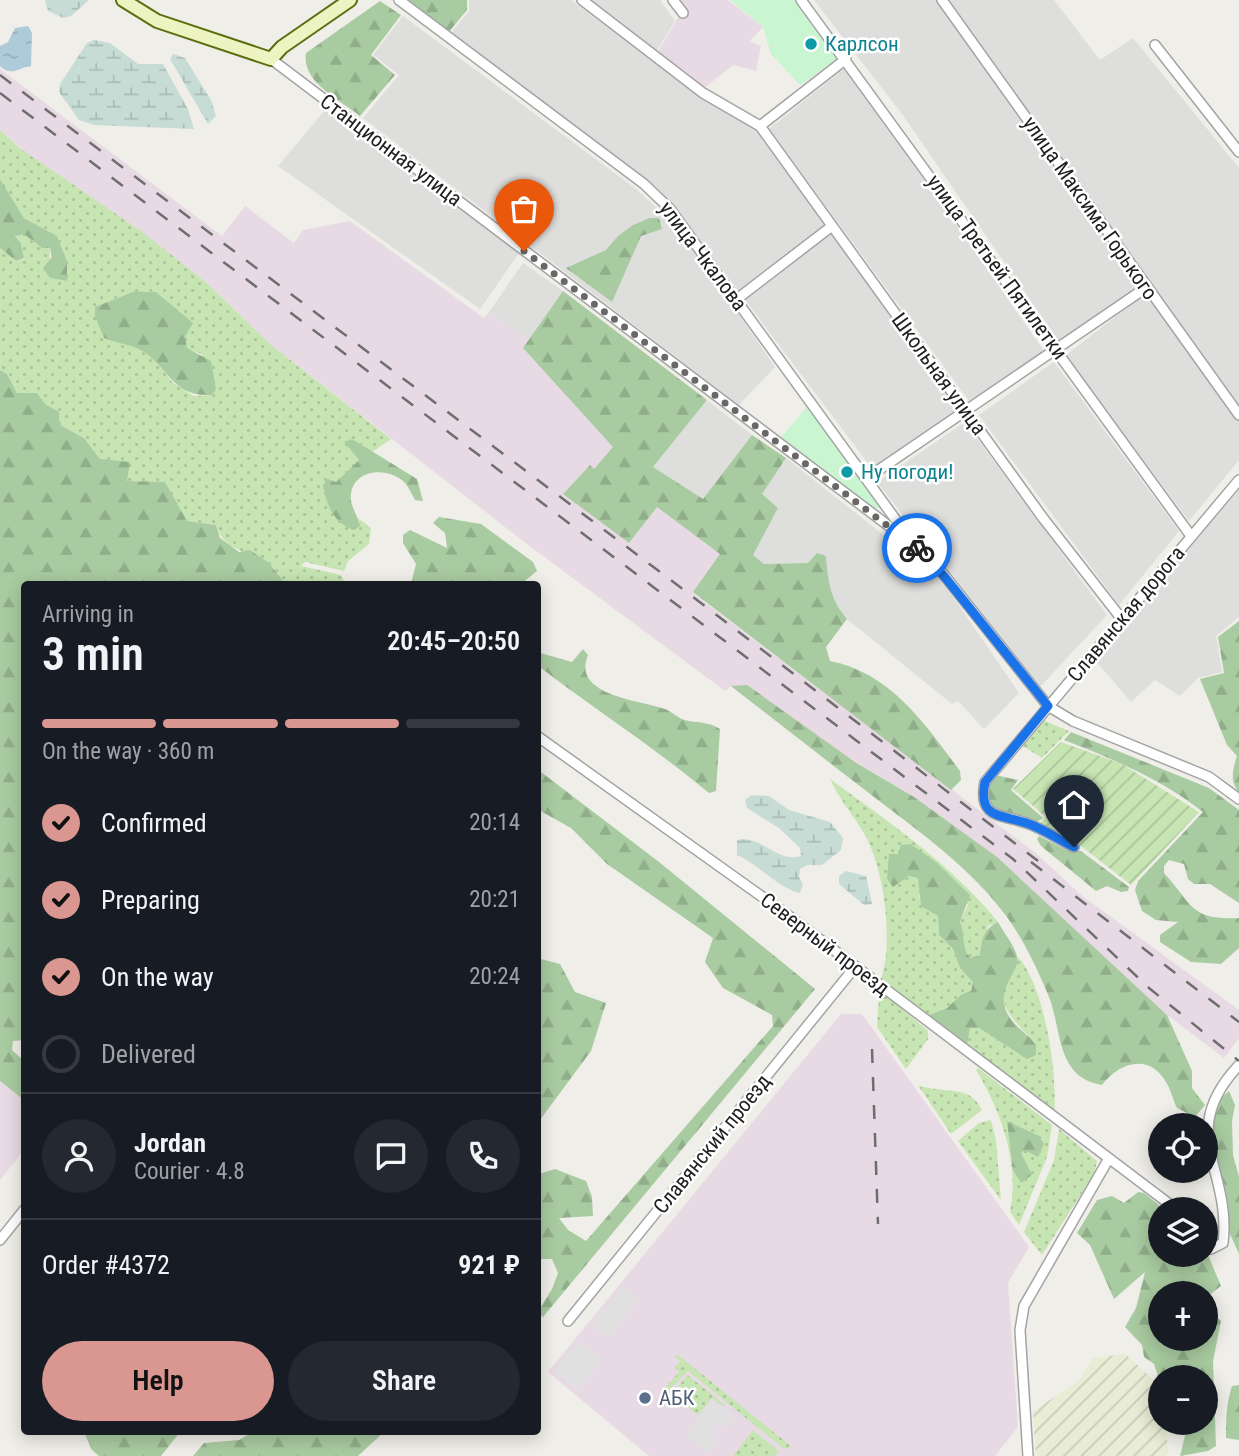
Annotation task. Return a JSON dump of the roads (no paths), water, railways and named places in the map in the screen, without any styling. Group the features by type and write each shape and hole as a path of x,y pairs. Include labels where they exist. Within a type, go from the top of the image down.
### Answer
{"street":[{"path":"123,0 157,21 271,59 282,47 350,0"},
{"name":"улица Чкалова","path":"398,0 659,197 682,223 914,545"},
{"path":"582,0 703,93 760,126 846,59"},
{"path":"673,0 683,13"},
{"name":"улица Третьей Пятилетки","path":"801,0 1191,536"},
{"name":"улица Максима Горького","path":"942,0 1239,415"},
{"path":"1155,46 1239,152"},
{"name":"Станционная улица","path":"271,59 914,545 944,576 1048,706"},
{"name":"Школьная улица","path":"760,126 1042,518 1121,618"},
{"path":"737,299 832,226"},
{"path":"867,478 1147,287"},
{"name":"Славянская дорога","path":"1074,847 1027,823 1002,818 990,811 982,794 985,782 1239,480"},
{"path":"878,519 889,510"},
{"path":"1048,706 1073,721 1209,777 1239,799"},
{"name":"Северный проезд","path":"541,739 855,967 1159,1197"},
{"name":"Славянский проезд","path":"568,1321 855,967"},
{"path":"1218,1244 1223,1243 1224,1233 1222,1196 1207,1145 1207,1124 1222,1084 1239,1065"},
{"path":"1028,1456 1020,1330 1024,1306 1108,1160"},
{"path":"0,1240 21,1214"}],"water":[{"path":"28,26 32,33 31,66 11,71 4,69 0,66 0,46 8,42 15,28"}],"railway":[{"path":"0,75 680,587 1042,864"},
{"path":"0,93 1013,859 1149,988 1239,1061"},
{"path":"1031,862 1239,1022"},
{"path":"872,1049 878,1224"}],"place":[{"name":"Карлсон","path":"811,44"},
{"name":"Ну погоди!","path":"847,472"},
{"name":"АБК","path":"645,1398"}]}
